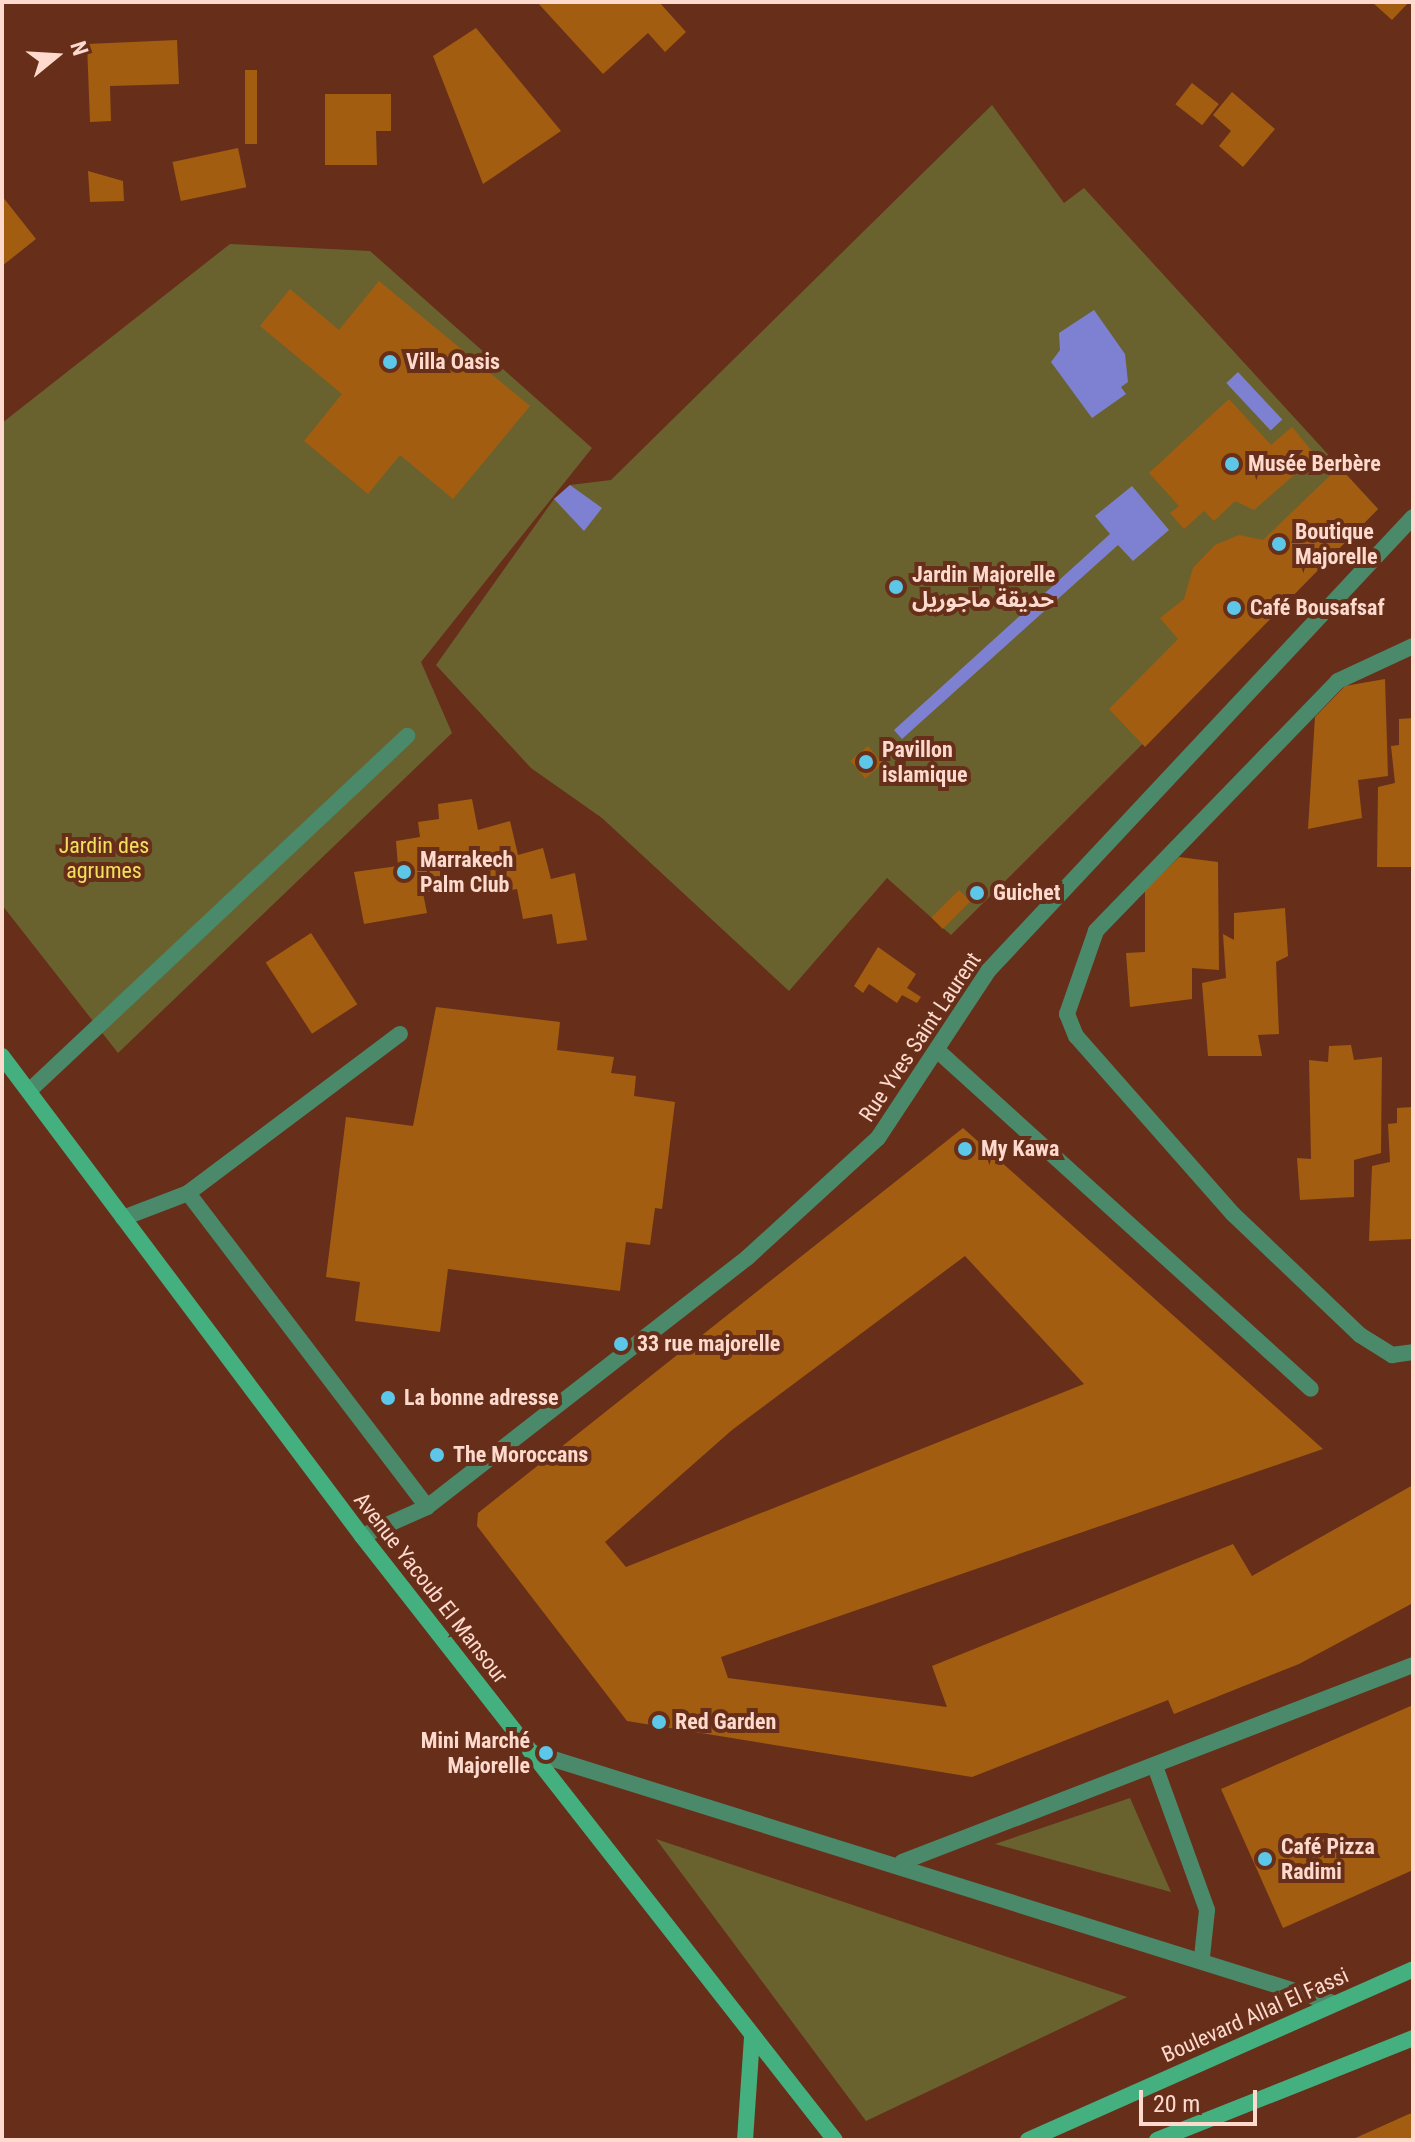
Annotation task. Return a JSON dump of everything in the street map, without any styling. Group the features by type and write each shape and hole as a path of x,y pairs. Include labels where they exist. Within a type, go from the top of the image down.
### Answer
{"main road":[{"name":"Avenue Yacoub El Mansour","path":"2,1056 362,1536 835,2140"},
{"name":"Boulevard Allal El Fassi","path":"1028,2140 1413,1969"},
{"path":"745,2140 752,2036"},
{"path":"1157,2140 1413,2038"}],"street":[{"name":"Rue Yves Saint Laurent","path":"362,1536 427,1507 806,1207 878,1138 988,971 1413,517"},
{"path":"1413,646 1338,681 1096,931 1067,1014 1076,1036 1233,1214 1360,1335 1392,1355 1413,1352"},
{"path":"29,1091 407,736"},
{"path":"123,1218 188,1193 400,1034"},
{"path":"938,1051 1311,1389"},
{"path":"188,1193 427,1507"},
{"path":"902,1862 1156,1769 1413,1665"},
{"path":"534,1753 902,1862 1202,1957 1333,2003"},
{"path":"1156,1769 1207,1910 1202,1957"}],"green space":[{"name":"Jardin Majorelle حديقة ماجوريل","path":"992,105 1064,203 1084,188 1378,509 951,935 887,878 789,991 602,818 531,768 436,665 554,499 570,485 611,480"},
{"name":"Jardin des agrumes","path":"230,244 370,251 592,448 421,662 452,733 118,1053 2,905 2,423"},
{"path":"1130,1798 1171,1892 995,1844"},
{"path":"656,1839 1127,1997 866,2121"}],"water":[{"path":"1094,310 1125,354 1128,382 1121,387 1126,394 1092,418 1051,362 1060,350 1059,333"},
{"path":"1238,372 1282,420 1271,430 1226,383"},
{"path":"570,485 602,508 584,531 554,499"},
{"path":"1132,486 1169,530 1133,561 1118,545 902,739 894,730 1110,534 1095,516"}],"building":[{"path":"537,2 659,2 686,32 665,52 648,33 603,74"},
{"path":"1372,2 1409,2 1392,20"},
{"path":"476,28 561,131 483,184 433,56"},
{"path":"177,40 179,84 110,86 111,121 90,122 87,44"},
{"path":"245,70 257,70 257,144 245,144"},
{"path":"1192,83 1219,104 1202,125 1175,104"},
{"path":"1232,92 1275,129 1243,167 1219,146 1231,131 1213,115"},
{"path":"325,94 391,94 391,131 376,131 377,165 325,165"},
{"path":"238,148 246,187 181,201 172,162"},
{"path":"88,171 123,181 124,201 90,202"},
{"path":"2,196 36,239 2,266"},
{"name":"Villa Oasis","path":"379,281 530,406 453,499 400,455 368,494 304,441 342,394 260,326 290,289 339,330"},
{"name":"Musée Berbère","path":"1229,399 1271,445 1292,427 1316,456 1254,510 1235,501 1214,521 1204,511 1184,529 1170,513 1179,506 1149,473"},
{"path":"1339,467 1378,509 1145,747 1109,709 1178,639 1160,618 1184,599 1193,568 1215,545 1239,535 1263,540"},
{"path":"1385,679 1388,776 1358,780 1362,818 1308,829 1315,717 1345,686"},
{"path":"1413,718 1413,867 1377,867 1378,787 1395,783 1391,746 1399,745 1399,719"},
{"name":"Pavillon islamique","path":"868,746 883,764 865,778 850,761"},
{"name":"Marrakech Palm Club","path":"472,799 478,830 510,821 518,855 543,848 551,879 575,873 587,940 557,944 552,914 523,919 517,889 490,894 485,865 449,871 451,888 423,893 427,913 364,924 354,872 398,866 396,841 420,837 418,822 439,819 438,804"},
{"path":"1179,857 1218,862 1219,970 1192,968 1192,999 1130,1007 1126,953 1145,952 1145,890"},
{"path":"959,890 970,901 943,929 931,918"},
{"path":"1285,908 1288,956 1276,962 1279,1034 1258,1035 1262,1056 1208,1056 1202,983 1226,978 1223,934 1234,940 1234,913"},
{"path":"311,933 357,1004 312,1034 266,962"},
{"path":"878,947 916,974 907,988 921,997 917,1003 902,995 897,1003 869,984 863,993 854,986"},
{"path":"436,1007 560,1022 557,1050 614,1057 611,1073 636,1076 634,1096 675,1102 662,1209 655,1208 650,1245 626,1242 620,1291 448,1269 440,1332 355,1321 360,1282 326,1277 346,1117 413,1126"},
{"path":"1351,1045 1354,1060 1382,1057 1381,1153 1354,1160 1354,1197 1300,1200 1297,1158 1311,1159 1309,1060 1328,1062 1329,1046"},
{"path":"1413,1107 1413,1239 1369,1241 1372,1166 1390,1162 1388,1124 1397,1123 1397,1108"},
{"path":"963,1128 1323,1449 721,1657 728,1678 947,1707 932,1666 1233,1544 1252,1576 1413,1485 1413,1603 1299,1664 1174,1714 1168,1700 972,1777 627,1721 477,1526 478,1513","holes":["965,1256 1084,1384 626,1567 605,1542 732,1430"]},
{"path":"1413,1705 1413,1870 1283,1928 1221,1789"},
{"path":"1413,2113 1413,2140 1351,2140 1409,2114"}],"place":[{"name":"Villa Oasis","path":"390,362"},
{"name":"Musée Berbère","path":"1232,464"},
{"name":"Boutique Majorelle","path":"1279,544"},
{"name":"Jardin Majorelle حديقة ماجوريل","path":"896,587"},
{"name":"Café Bousafsaf","path":"1234,608"},
{"name":"Pavillon islamique","path":"866,762"},
{"name":"Marrakech Palm Club","path":"404,872"},
{"name":"Guichet","path":"977,893"},
{"name":"My Kawa","path":"965,1149"},
{"name":"33 rue majorelle","path":"621,1344"},
{"name":"La bonne adresse","path":"388,1398"},
{"name":"The Moroccans","path":"437,1455"},
{"name":"Red Garden","path":"659,1722"},
{"name":"Mini Marché Majorelle","path":"546,1753"},
{"name":"Café Pizza Radimi","path":"1265,1859"}]}
